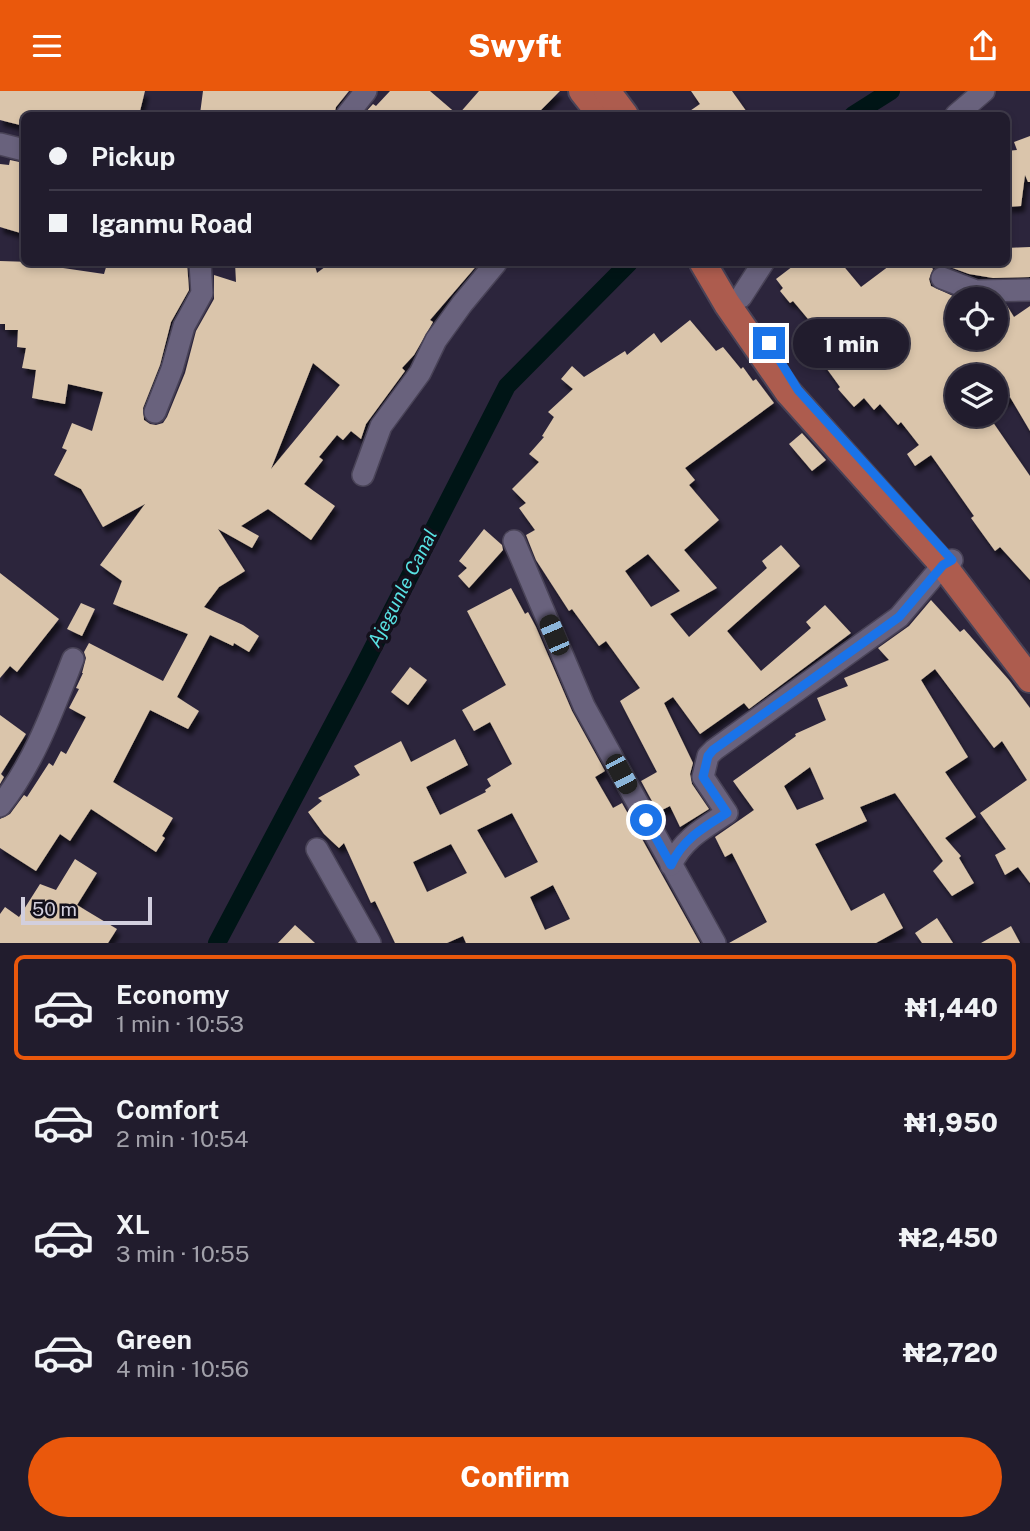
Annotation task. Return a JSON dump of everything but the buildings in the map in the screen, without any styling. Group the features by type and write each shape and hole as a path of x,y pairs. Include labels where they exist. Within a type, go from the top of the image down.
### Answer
{"main road":[{"path":"582,91 599,112"},
{"path":"607,91 623,112"},
{"path":"713,267 741,297 798,390 1030,661"},
{"path":"713,267 727,304 788,392 947,562 1030,679"}],"street":[{"path":"349,112 366,91"},
{"path":"960,112 984,91"},
{"path":"0,144 21,149"},
{"path":"155,412 172,369 184,326 202,292 200,266"},
{"path":"363,475 381,426 419,373 442,331 494,266"},
{"path":"741,297 761,266"},
{"path":"942,278 976,291 1030,290"},
{"path":"513,541 584,706 715,943"},
{"path":"671,865 676,854 692,835 727,813 703,777 708,756 713,750 899,617 947,562"},
{"path":"0,806 19,779 51,715 73,659"},
{"path":"317,849 370,943"}],"waterway":[{"name":"Ajegunle Canal","path":"858,112 891,91"},
{"name":"Ajegunle Canal","path":"217,943 358,677 507,386 626,266"}],"route":[{"path":"646,820 671,865 676,854 692,835 727,813 703,777 708,756 713,750 899,617 943,565 952,560 798,390 769,343"}]}
